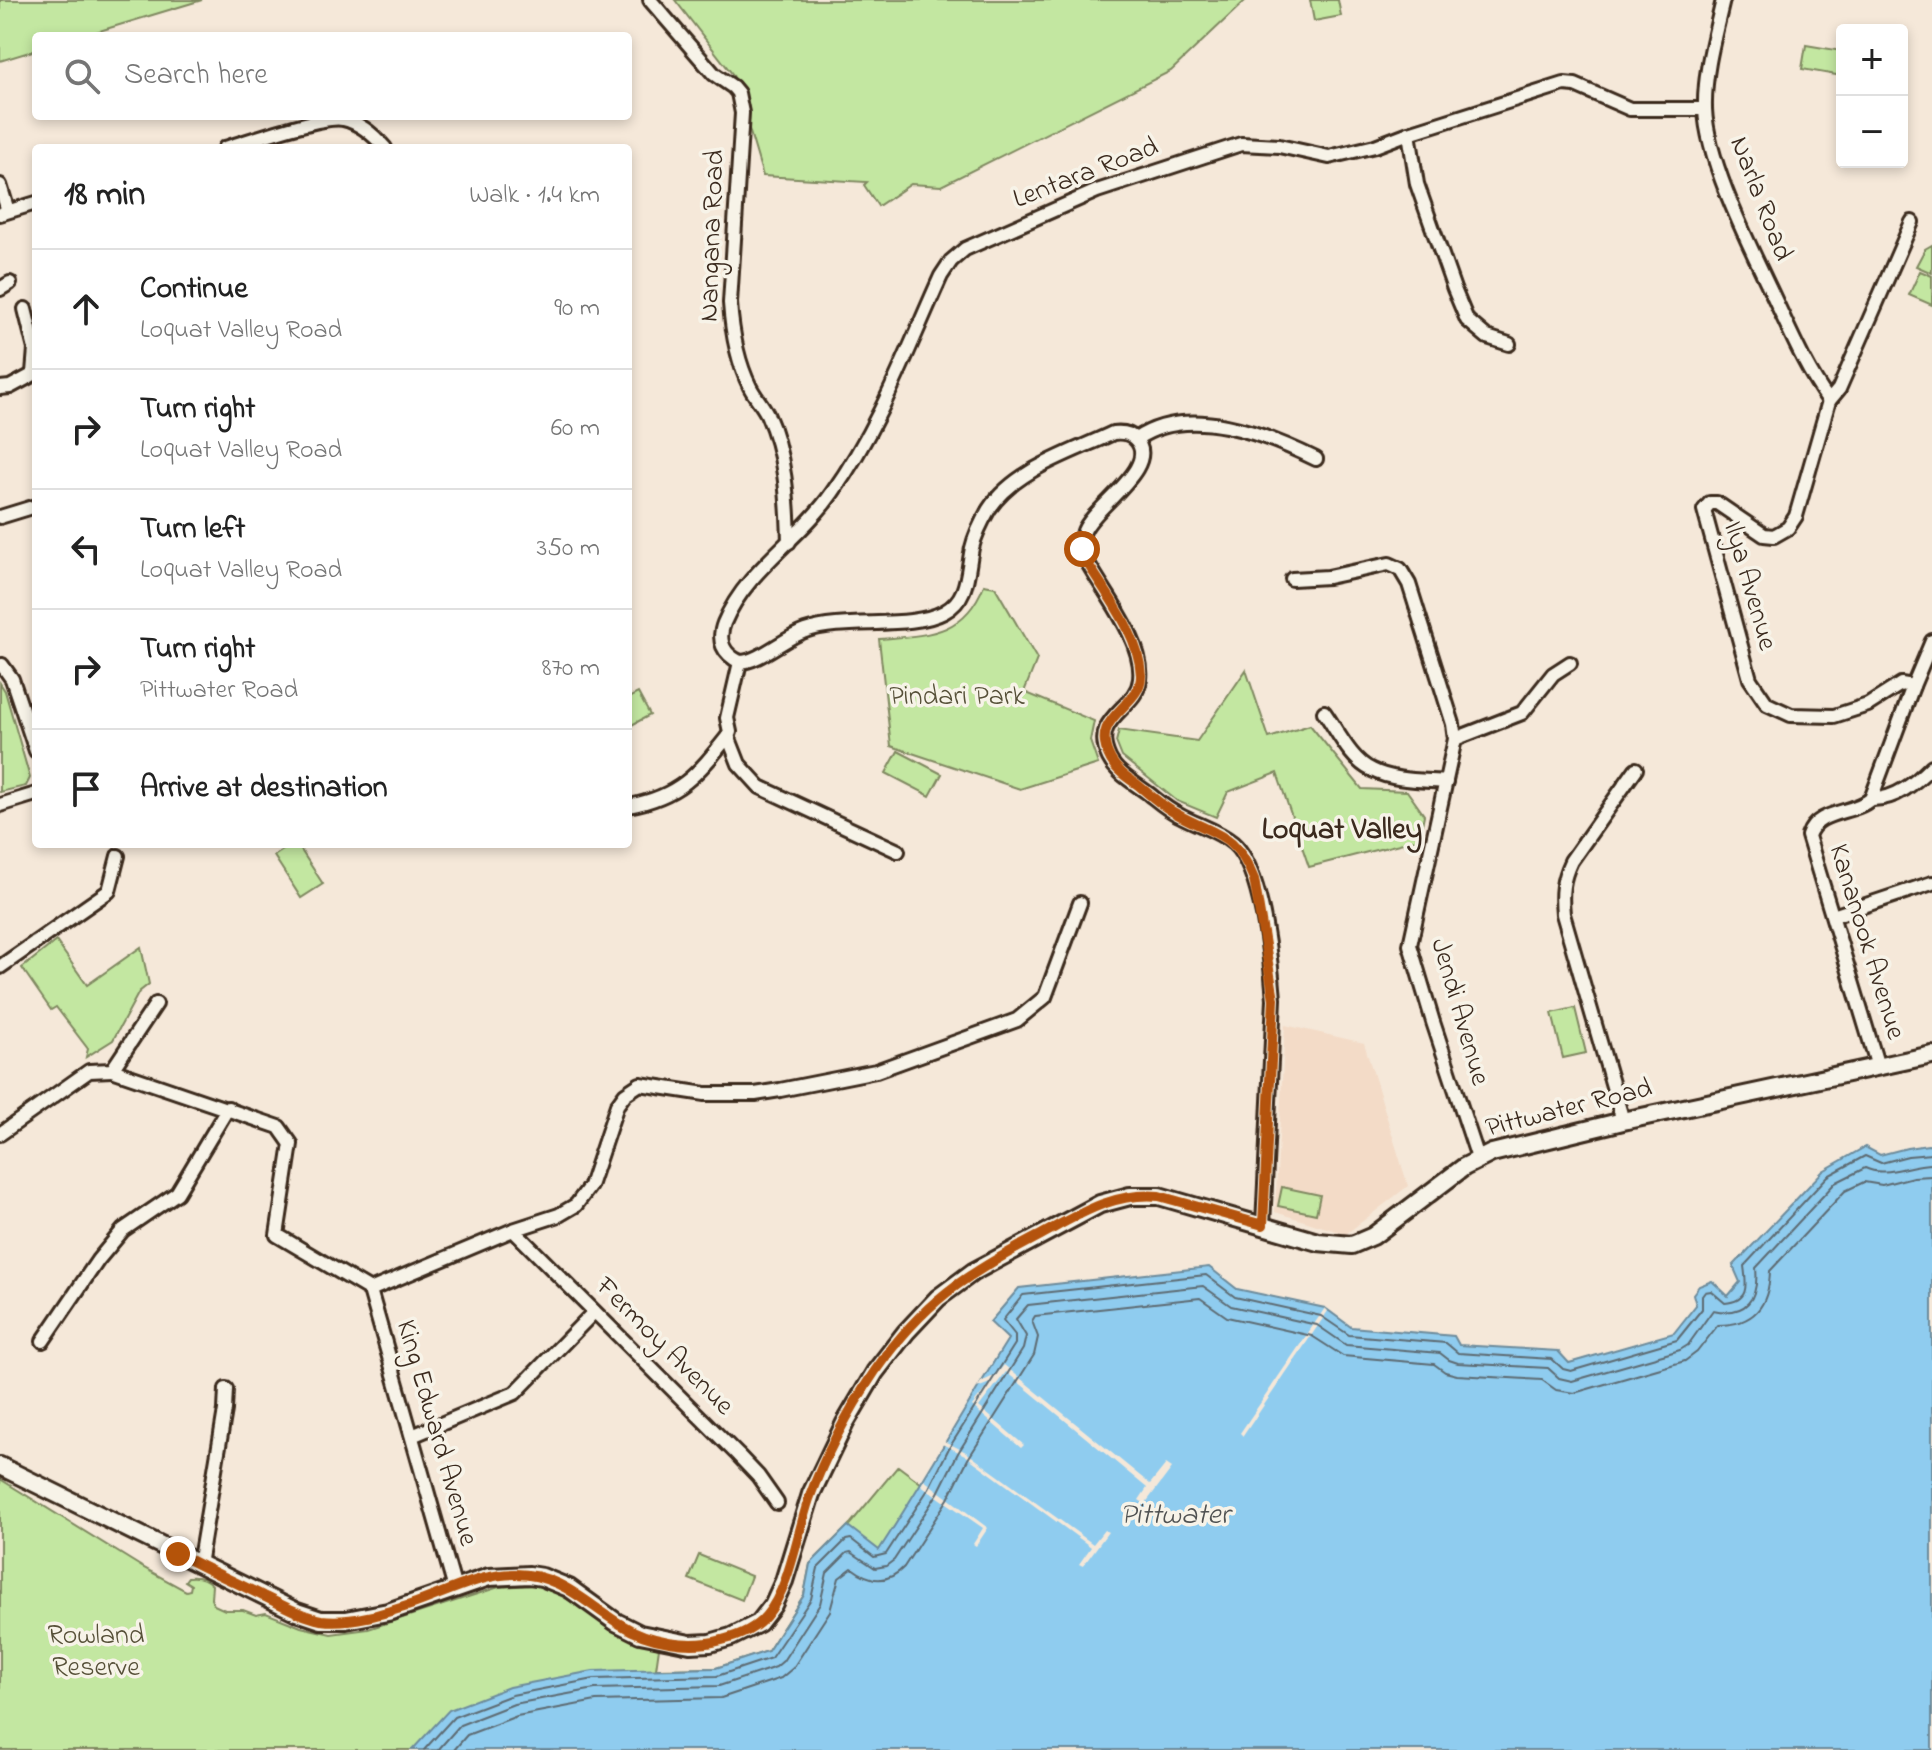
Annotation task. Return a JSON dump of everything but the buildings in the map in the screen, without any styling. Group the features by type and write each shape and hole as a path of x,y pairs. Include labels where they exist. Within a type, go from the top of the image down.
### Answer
{"main road":[{"name":"Pittwater Road","path":"0,1466 199,1565 297,1612 321,1620 346,1620 388,1612 501,1575 529,1575 569,1588 627,1629 677,1643 700,1643 741,1634 759,1623 773,1605 784,1581 816,1482 863,1391 906,1332 954,1284 1003,1255 1115,1198 1144,1194 1159,1196 1330,1245 1352,1245 1363,1241 1478,1158 1505,1148 1932,1055"}],"street":[{"name":"Nangana Road","path":"650,0 714,74 738,93 742,113 730,303 732,330 742,370 766,413 780,453 788,500 789,542"},
{"name":"Narla Road","path":"1723,0 1708,66 1705,109 1710,143 1740,225 1797,346 1829,401"},
{"name":"Lentara Road","path":"740,662 729,657 722,645 724,623 749,583 822,507 853,463 941,276 951,261 965,249 1097,191 1241,144 1279,146 1329,157 1375,146 1564,84 1575,85 1630,109 1705,109"},
{"path":"253,144 292,122 321,120"},
{"path":"345,120 374,136 381,144"},
{"path":"1409,133 1417,184 1467,320 1487,337 1509,344"},
{"path":"0,185 4,212 32,204"},
{"name":"Ilya Avenue","path":"1912,222 1839,389 1829,401 1796,516 1788,528 1774,536 1764,535 1717,503 1705,506 1706,521 1733,623 1754,687 1767,704 1802,717 1834,716 1868,705 1901,684 1913,686"},
{"path":"25,309 32,337"},
{"path":"0,388 10,387 32,374"},
{"path":"1136,439 1171,425 1220,423 1282,443 1316,459"},
{"path":"632,805 652,802 679,789 701,771 728,736 727,718 740,662 756,659 772,647 805,631 833,625 926,618 945,612 965,589 977,532 989,509 1007,489 1025,476 1113,433 1127,434 1136,439 1141,449 1141,463 1092,517 1082,539 1085,559 1129,633 1141,675 1136,692 1111,718 1105,744 1117,769 1167,808 1235,844 1254,879 1274,999 1263,1225"},
{"path":"0,517 32,507"},
{"name":"Jendi Avenue","path":"1292,579 1328,577 1389,564 1400,569 1409,584 1455,739 1410,945 1478,1158"},
{"path":"1871,799 1932,641"},
{"path":"1455,739 1522,713 1553,674 1570,663"},
{"path":"2,665 12,679 32,739"},
{"path":"1324,712 1356,757 1370,770 1446,782"},
{"path":"728,736 739,764 760,787 898,851"},
{"name":"Kananook Avenue","path":"1878,1067 1809,840 1810,831 1820,820 1911,786 1932,766"},
{"path":"1623,1121 1563,914 1561,892 1571,861 1636,769"},
{"path":"0,805 32,795"},
{"path":"0,967 109,891 118,856"},
{"path":"1833,916 1932,883"},
{"path":"0,1134 89,1071 112,1070 279,1127 291,1144 277,1235 370,1290 513,1230 559,1215 576,1205 590,1186 617,1105 625,1094 640,1084 705,1094 755,1094 780,1090 876,1071 1017,1020 1045,997 1080,903"},
{"path":"112,1070 156,1004"},
{"path":"43,1341 98,1260 123,1230 177,1193 228,1108"},
{"name":"Fermoy Avenue","path":"513,1230 748,1465 777,1503"},
{"name":"King Edward Avenue","path":"370,1290 455,1589"},
{"path":"412,1436 515,1393 594,1312"},
{"path":"199,1565 226,1389"}],"shaded area":[{"path":"1285,1025 1364,1043 1408,1186 1346,1234 1275,1212"}],"green space":[{"path":"0,0 202,0 96,32 32,32 32,51 0,61"},
{"path":"675,0 1246,0 1171,71 941,186 911,184 878,206 864,185 867,182 763,176 733,75"},
{"path":"1310,0 1338,0 1341,16 1314,21"},
{"path":"1806,45 1836,50 1836,75 1802,69"},
{"path":"1932,245 1932,273 1916,266 1925,249"},
{"path":"1920,271 1932,276 1932,305 1909,295"},
{"name":"Pindari Park","path":"984,585 995,587 1037,659 1024,692 1094,721 1090,741 1098,764 1020,789 891,746 879,639 942,630 966,614"},
{"path":"1246,670 1269,738 1310,725 1362,789 1407,791 1424,815 1419,839 1309,867 1277,773 1228,792 1216,817 1177,801 1122,757 1116,742 1119,730 1197,741"},
{"path":"0,683 30,778 26,786 0,792"},
{"path":"638,693 650,715 632,725 632,696"},
{"path":"898,751 942,774 930,796 886,773"},
{"path":"286,848 300,848 323,884 301,898 274,856"},
{"path":"56,941 87,985 141,947 149,984 139,992 113,1040 86,1057 88,1049 56,1007 51,1010 22,968"},
{"path":"1575,1008 1586,1053 1563,1058 1552,1013"},
{"path":"1282,1187 1320,1195 1316,1214 1278,1206"},
{"name":"Rowland Reserve","path":"898,1466 922,1484 893,1529 901,1541 732,1750 0,1750 0,1479 186,1591 190,1590 191,1585 185,1581 188,1577 207,1581 212,1585 214,1605 225,1610 243,1610 256,1615 266,1613 301,1627 331,1634 368,1629 499,1587 534,1585 581,1607 610,1630 659,1648 656,1669 716,1668 768,1651 804,1595 810,1564 851,1523"},
{"path":"699,1555 751,1576 742,1600 689,1579"}],"water":[{"name":"Pittwater","path":"1932,1146 1932,1750 412,1750 449,1710 509,1687 593,1671 716,1668 768,1651 804,1595 810,1564 848,1526 879,1550 1008,1339 990,1322 1019,1288 1209,1267 1237,1289 1325,1308 1351,1327 1454,1336 1459,1345 1558,1351 1569,1363 1674,1333 1696,1305 1693,1294 1699,1286 1712,1281 1728,1296 1740,1282 1733,1266 1823,1171 1865,1147 1880,1155"}],"pier":[{"path":"1325,1308 1328,1311 1243,1436 1240,1433"},
{"path":"1004,1365 1150,1484 1166,1464 1172,1468 1145,1504 1139,1500 1147,1488 1006,1372 979,1407 1024,1445 1021,1448 972,1406 990,1383 977,1388 981,1382 996,1375"},
{"path":"944,1441 966,1452 1093,1544 1104,1530 1108,1532 1083,1566 1079,1564 1091,1547 965,1455 942,1444"},
{"path":"924,1480 988,1528 976,1546 973,1544 983,1528 921,1485"}],"district":[{"name":"Loquat Valley","path":"1342,831"}],"route":[{"path":"178,1554 297,1612 321,1620 346,1620 388,1612 489,1577 514,1574 557,1582 627,1629 665,1641 710,1643 741,1634 759,1623 773,1605 784,1581 816,1482 854,1406 891,1351 914,1323 954,1284 1066,1221 1115,1198 1144,1194 1159,1196 1263,1225 1274,999 1254,879 1235,844 1167,808 1117,769 1110,758 1105,744 1108,725 1115,712 1136,692 1141,675 1129,633 1082,549"}]}
